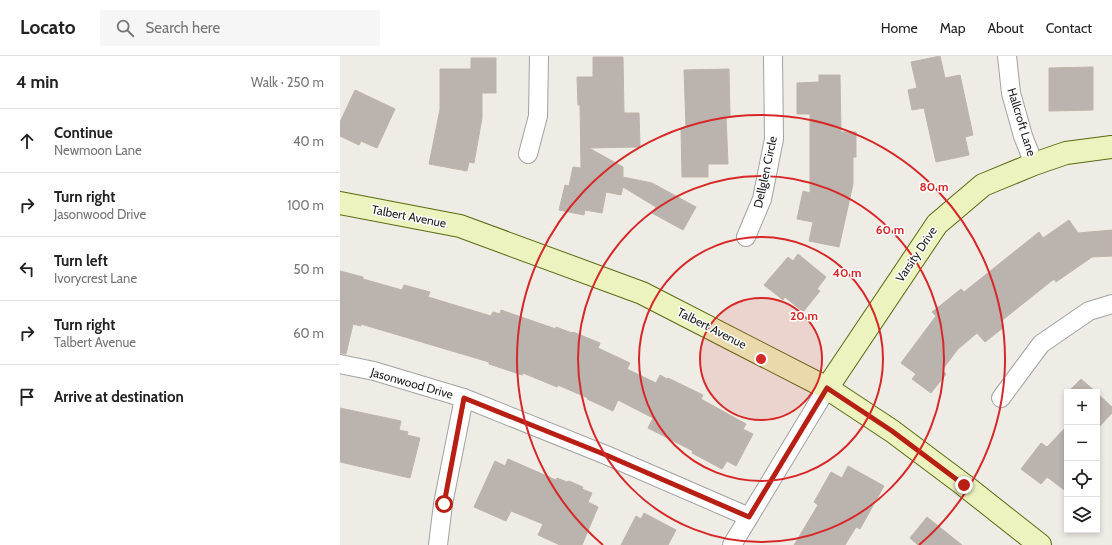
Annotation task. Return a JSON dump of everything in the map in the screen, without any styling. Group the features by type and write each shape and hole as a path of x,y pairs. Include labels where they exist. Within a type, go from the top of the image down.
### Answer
{"street":[{"path":"528,154 538,116 538,56"},
{"name":"Dellglen Circle","path":"746,237 762,199 774,139 773,56"},
{"name":"Hallcroft Lane","path":"1007,56 1011,93 1023,136 1034,164"},
{"name":"Varsity Drive","path":"827,388 937,224 983,185 1034,164 1066,153 1112,147"},
{"name":"Talbert Avenue","path":"340,203 460,226 642,293 827,388 892,431 1040,545"},
{"path":"1001,398 1041,344 1090,311 1112,304"},
{"name":"Jasonwood Drive","path":"340,364 374,371 464,398 606,455 749,517"},
{"path":"732,545 827,388"},
{"path":"438,545 444,504 464,398"}],"building":[{"path":"940,56 945,78 960,75 973,135 965,137 969,155 936,162 924,108 912,110 908,90 917,88 911,62"},
{"path":"593,57 623,57 624,113 639,113 640,147 589,148 623,167 623,177 652,183 696,207 683,230 652,213 656,207 623,187 621,195 606,192 602,213 585,210 584,215 559,210 565,185 569,186 573,167 581,168 580,105 578,105 577,77 593,77"},
{"path":"471,58 496,58 496,93 482,93 482,118 474,163 469,162 467,171 429,164 440,109 440,69 471,69"},
{"path":"1093,67 1093,110 1049,111 1049,68"},
{"path":"729,69 730,116 726,116 728,164 708,164 708,177 682,177 681,128 686,128 684,70"},
{"path":"819,75 840,75 841,132 856,132 856,157 853,157 853,184 839,247 809,241 813,222 797,219 803,191 810,193 810,114 797,114 797,83 819,82"},
{"path":"355,90 395,109 377,148 361,141 359,145 340,136 340,122"},
{"path":"1069,220 1078,233 1112,230 1112,256 1092,257 1056,282 1054,279 1000,322 1004,327 985,342 977,333 958,349 942,370 946,374 931,393 912,379 916,374 901,363 936,316 932,312 961,289 964,292 1039,232 1043,238"},
{"path":"798,254 826,277 817,289 820,291 803,312 785,297 783,300 764,285 788,257 793,261"},
{"path":"340,271 402,290 404,285 430,292 428,297 491,316 493,312 500,314 501,310 556,329 556,327 572,333 573,332 600,343 598,348 630,363 627,369 656,383 660,375 703,395 701,399 746,424 743,429 753,434 736,466 727,461 722,469 692,453 693,451 648,428 653,418 618,400 613,411 558,385 557,387 523,373 522,375 489,364 489,362 361,324 361,326 353,324 346,354 340,353"},
{"path":"1081,379 1093,389 1071,389"},
{"path":"1100,396 1112,407 1112,413 1100,426"},
{"path":"340,408 401,421 399,430 408,432 407,435 420,438 410,478 340,462"},
{"path":"1064,429 1064,490 1047,477 1041,484 1021,469 1041,443 1047,447"},
{"path":"508,459 556,480 557,478 567,482 569,481 592,493 588,502 598,507 582,545 560,545 538,535 543,524 511,511 506,521 474,507 495,461 505,466"},
{"path":"848,466 884,486 860,529 856,527 845,545 794,545 818,505 814,502 831,472 842,478"},
{"path":"644,513 676,530 668,545 621,545 636,516 641,519"},
{"path":"927,517 962,545 918,545 910,538"}],"route":[{"path":"444,504 464,398 606,455 749,517 827,388 892,431 964,485"}]}
